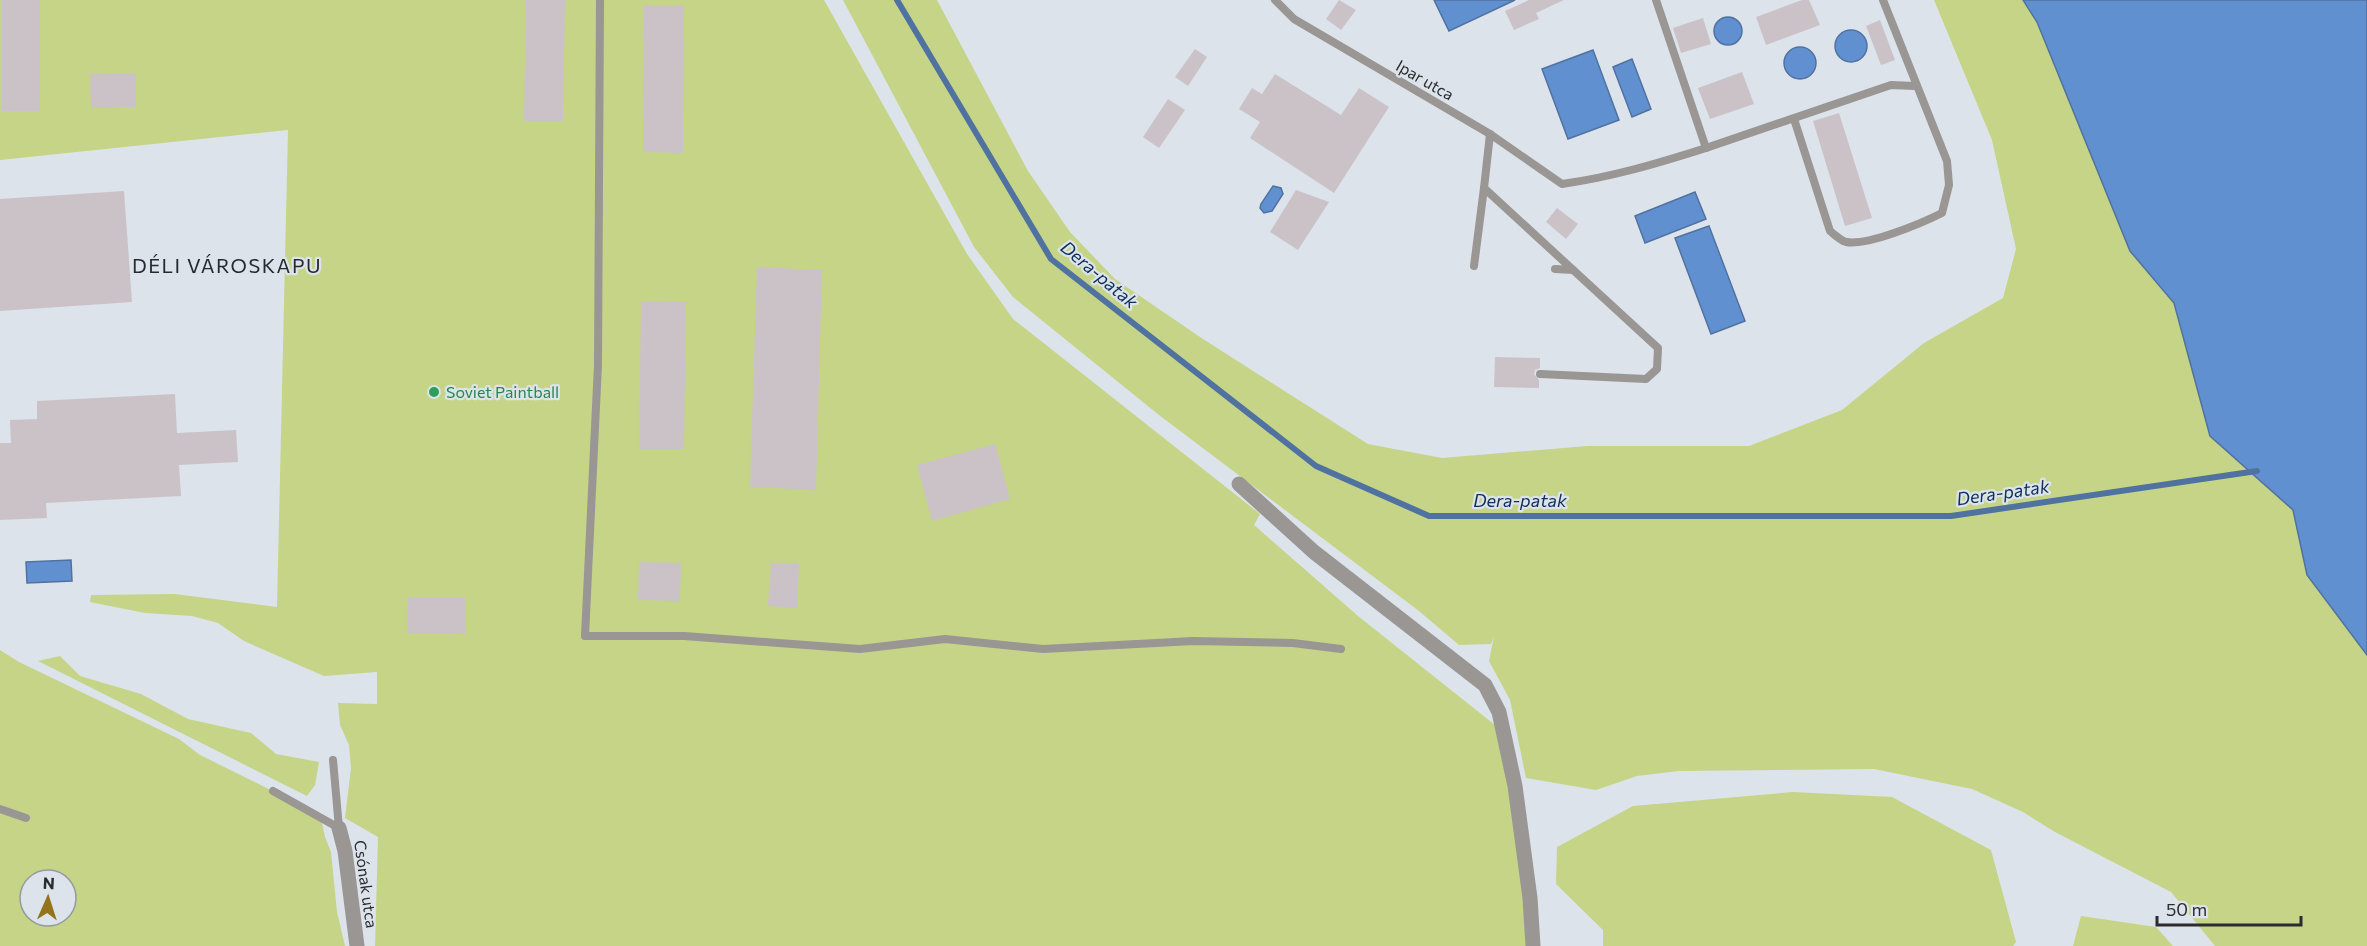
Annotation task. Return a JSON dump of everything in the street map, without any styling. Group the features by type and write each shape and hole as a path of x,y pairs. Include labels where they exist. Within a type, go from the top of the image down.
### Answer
{"street":[{"path":"1239,484 1314,552 1485,685 1499,712 1515,786 1530,898 1533,946"},
{"name":"Csónak utca","path":"339,828 345,852 357,946"}],"lane":[{"path":"600,0 598,365 585,636 684,636 860,649 945,639 1043,649 1193,641 1293,643 1341,649"},
{"path":"1656,0 1706,148 1891,85 1915,86"},
{"path":"1794,119 1830,231 1843,241 1855,243 1916,226 1942,213 1949,185 1947,161 1915,86 1883,0"},
{"name":"Ipar utca","path":"1277,1 1294,19 1490,134 1563,184 1647,167 1706,148"},
{"path":"1474,266 1490,134"},
{"path":"1484,188 1659,348 1657,369 1646,379 1540,374"},
{"path":"1555,269 1573,270"},
{"path":"333,760 339,828"},
{"path":"273,791 339,828"},
{"path":"0,809 27,818"}],"green space":[{"path":"0,0 824,0 967,254 1013,319 1260,514 1254,525 1358,616 1500,729 1518,852 1528,946 375,946 378,837 345,818 351,768 349,745 340,725 338,703 377,704 377,672 324,676 244,641 218,623 192,616 145,613 90,602 91,595 175,594 277,607 288,130 0,160"},
{"path":"843,0 937,0 1028,171 1070,232 1115,279 1203,339 1368,444 1442,458 1588,446 1749,446 1842,410 1924,343 2003,298 2016,249 1992,140 1934,0 2023,0 2037,22 2130,251 2174,303 2210,436 2293,510 2307,575 2367,655 2367,946 2215,946 2171,892 2055,832 2023,812 1972,789 1874,769 1679,771 1637,776 1596,790 1526,778 1510,700 1489,661 1494,636 1491,644 1459,645 1419,611 1159,415 1013,297 974,247"},
{"path":"0,650 19,662 179,739 200,755 285,797 322,823 331,852 337,912 345,946 0,946"},
{"path":"60,656 80,676 141,694 188,719 251,733 276,754 319,762 315,785 307,796 38,661"},
{"path":"1793,792 1892,797 1991,850 2016,942 2013,946 1603,946 1603,930 1556,884 1557,847 1633,806"},
{"path":"2081,916 2156,927 2173,946 2073,946"}],"water":[{"path":"1434,0 1515,0 1449,31"},
{"path":"2023,0 2367,0 2367,655 2307,575 2293,510 2210,436 2174,303 2130,251 2037,22"},
{"path":"1728,17 1738,21 1742,31 1738,41 1728,45 1718,41 1714,31 1718,21"},
{"path":"1851,30 1862,35 1867,46 1862,57 1851,62 1840,57 1835,46 1840,35"},
{"path":"1800,47 1812,51 1816,63 1812,75 1800,79 1788,75 1784,63 1788,51"},
{"path":"1593,50 1619,120 1568,139 1542,69"},
{"path":"1632,59 1651,109 1632,117 1613,67"},
{"path":"1273,186 1281,188 1283,194 1272,211 1264,213 1260,208 1261,204"},
{"path":"1695,192 1706,219 1645,243 1635,216"},
{"path":"1709,226 1745,321 1711,334 1675,238"},
{"path":"71,560 72,581 27,583 26,562"}],"building":[{"path":"2,0 40,0 40,111 2,111"},
{"path":"526,0 565,0 563,121 524,121"},
{"path":"1339,0 1356,10 1341,30 1326,19"},
{"path":"1529,0 1564,0 1536,13 1539,19 1514,30 1505,11"},
{"path":"1802,0 1809,0 1820,25 1766,45 1756,17"},
{"path":"644,5 684,5 683,153 643,152"},
{"path":"1703,18 1711,44 1681,53 1673,28"},
{"path":"1880,20 1895,60 1881,65 1866,26"},
{"path":"1195,49 1207,57 1188,86 1175,77"},
{"path":"1742,72 1754,104 1710,119 1698,88"},
{"path":"136,73 136,107 91,108 90,74"},
{"path":"1275,74 1341,115 1359,88 1389,107 1334,193 1250,138 1260,122 1239,109 1252,88 1262,94"},
{"path":"1168,99 1185,110 1159,148 1143,137"},
{"path":"1839,113 1872,218 1845,226 1813,121"},
{"path":"1296,190 1329,202 1298,250 1270,232"},
{"path":"124,191 132,302 0,311 0,199"},
{"path":"1557,208 1578,224 1566,239 1546,222"},
{"path":"757,267 822,270 816,490 750,487"},
{"path":"641,301 686,302 684,449 639,449"},
{"path":"1495,357 1540,358 1540,368 1535,370 1534,374 1539,380 1539,388 1494,387"},
{"path":"175,394 177,433 236,430 238,462 179,465 181,496 46,503 47,518 0,520 0,443 11,443 10,420 37,419 37,401"},
{"path":"995,444 1010,499 932,521 917,465"},
{"path":"639,562 681,563 680,601 638,600"},
{"path":"771,563 799,564 797,608 768,606"},
{"path":"408,598 466,598 466,634 407,633"}],"waterway":[{"name":"Dera-patak","path":"897,0 1051,259 1316,466 1429,516 1951,516 2257,471"}],"place":[{"name":"Soviet Paintball","path":"434,392"}],"district":[{"name":"DÉLI VÁROSKAPU","path":"227,266"}]}
